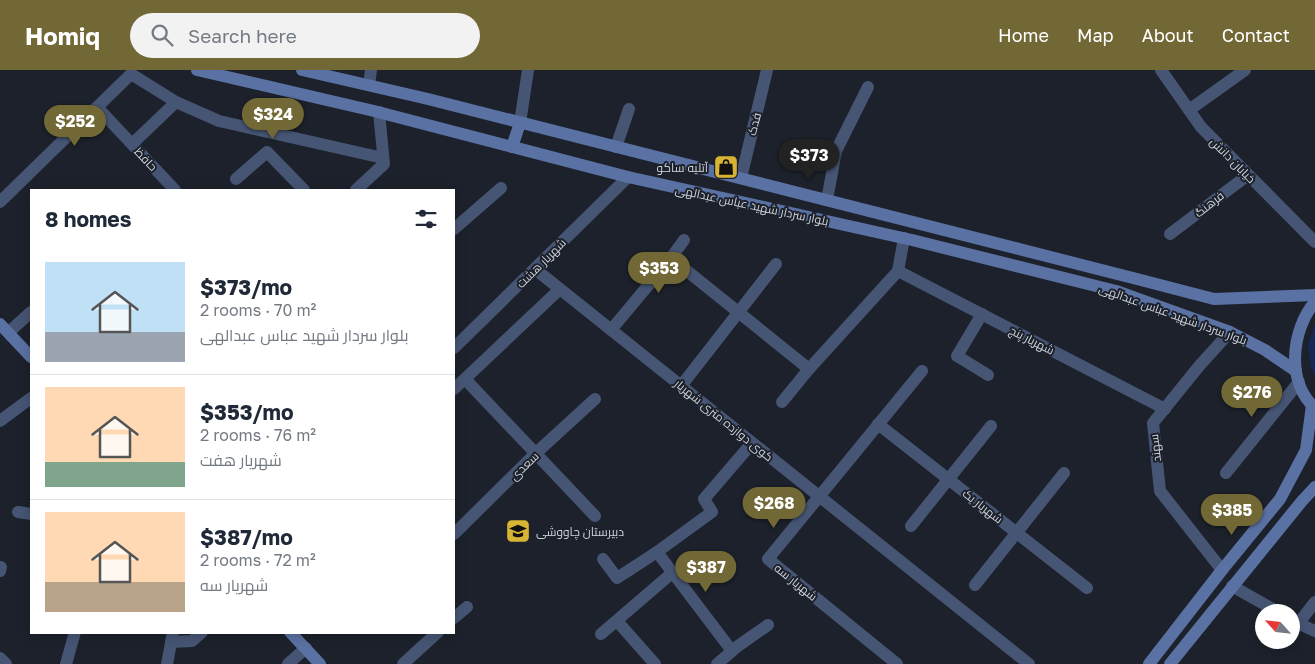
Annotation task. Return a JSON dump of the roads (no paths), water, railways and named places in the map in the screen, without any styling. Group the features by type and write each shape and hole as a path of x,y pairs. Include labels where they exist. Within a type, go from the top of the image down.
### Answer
{"street":[{"name":"بلوار سردار شهید عباس عبدالهی","path":"197,70 379,112 628,177 904,238 1116,291 1230,332 1265,350 1298,376"},
{"name":"بلوار سردار شهید عباس عبدالهی","path":"302,70 428,99 1214,299 1315,295"},
{"path":"369,85 371,70"},
{"path":"512,147 520,123 528,70"},
{"name":"فدک","path":"741,178 767,70"},
{"name":"خیابان دانش","path":"1162,70 1201,127 1315,242"},
{"path":"1189,110 1246,70"},
{"path":"0,202 131,74 176,102 219,121 383,158"},
{"path":"828,200 836,152 868,87"},
{"path":"132,144 176,102"},
{"name":"حافظ","path":"97,107 174,189"},
{"path":"616,147 629,109"},
{"path":"357,189 384,164 379,112"},
{"path":"236,179 267,152 303,189"},
{"name":"فرهنگ","path":"1170,234 1248,175"},
{"name":"شهریار هشت","path":"455,347 628,177"},
{"path":"455,228 500,188"},
{"path":"782,402 809,369 898,271 904,238"},
{"path":"611,330 684,240"},
{"path":"671,258 809,369"},
{"path":"681,386 776,264"},
{"name":"کوی دوازده متری شهریار","path":"535,269 1029,664"},
{"name":"شهریار پنج","path":"898,271 1164,409"},
{"path":"455,388 560,289"},
{"path":"1149,664 1280,499 1306,450 1313,406 1302,389 1294,350 1299,329 1308,310 1315,302"},
{"path":"30,313 4,328 30,356"},
{"path":"982,314 956,356 988,375"},
{"name":"سهند","path":"1222,570 1160,491 1153,423 1200,365 1230,332"},
{"name":"شهریار سه","path":"897,664 768,559 922,371"},
{"path":"1226,473 1298,376"},
{"path":"464,379 595,516"},
{"path":"0,421 30,399"},
{"name":"سعدی","path":"455,533 595,399"},
{"name":"شهریار یک","path":"878,424 1087,588"},
{"path":"911,526 990,426"},
{"path":"603,559 617,578 712,512 704,498 752,443"},
{"path":"975,585 1064,473"},
{"path":"1170,664 1315,487"},
{"path":"18,512 30,514"},
{"path":"657,552 732,651"},
{"path":"601,634 672,573"},
{"path":"1232,586 1264,604"},
{"path":"1300,617 1315,602"},
{"path":"455,617 467,607"},
{"path":"617,621 655,664"},
{"path":"1300,624 1315,631"},
{"path":"717,664 768,625"},
{"path":"66,664 74,634"},
{"path":"168,664 172,637 192,641 200,634"},
{"path":"292,634 320,664"},
{"path":"403,664 436,634"},
{"path":"288,664 306,648"}],"place":[{"name":"آتلیه ساکو","path":"726,167"},
{"name":"دبیرستان چاووشی","path":"518,531"}]}
